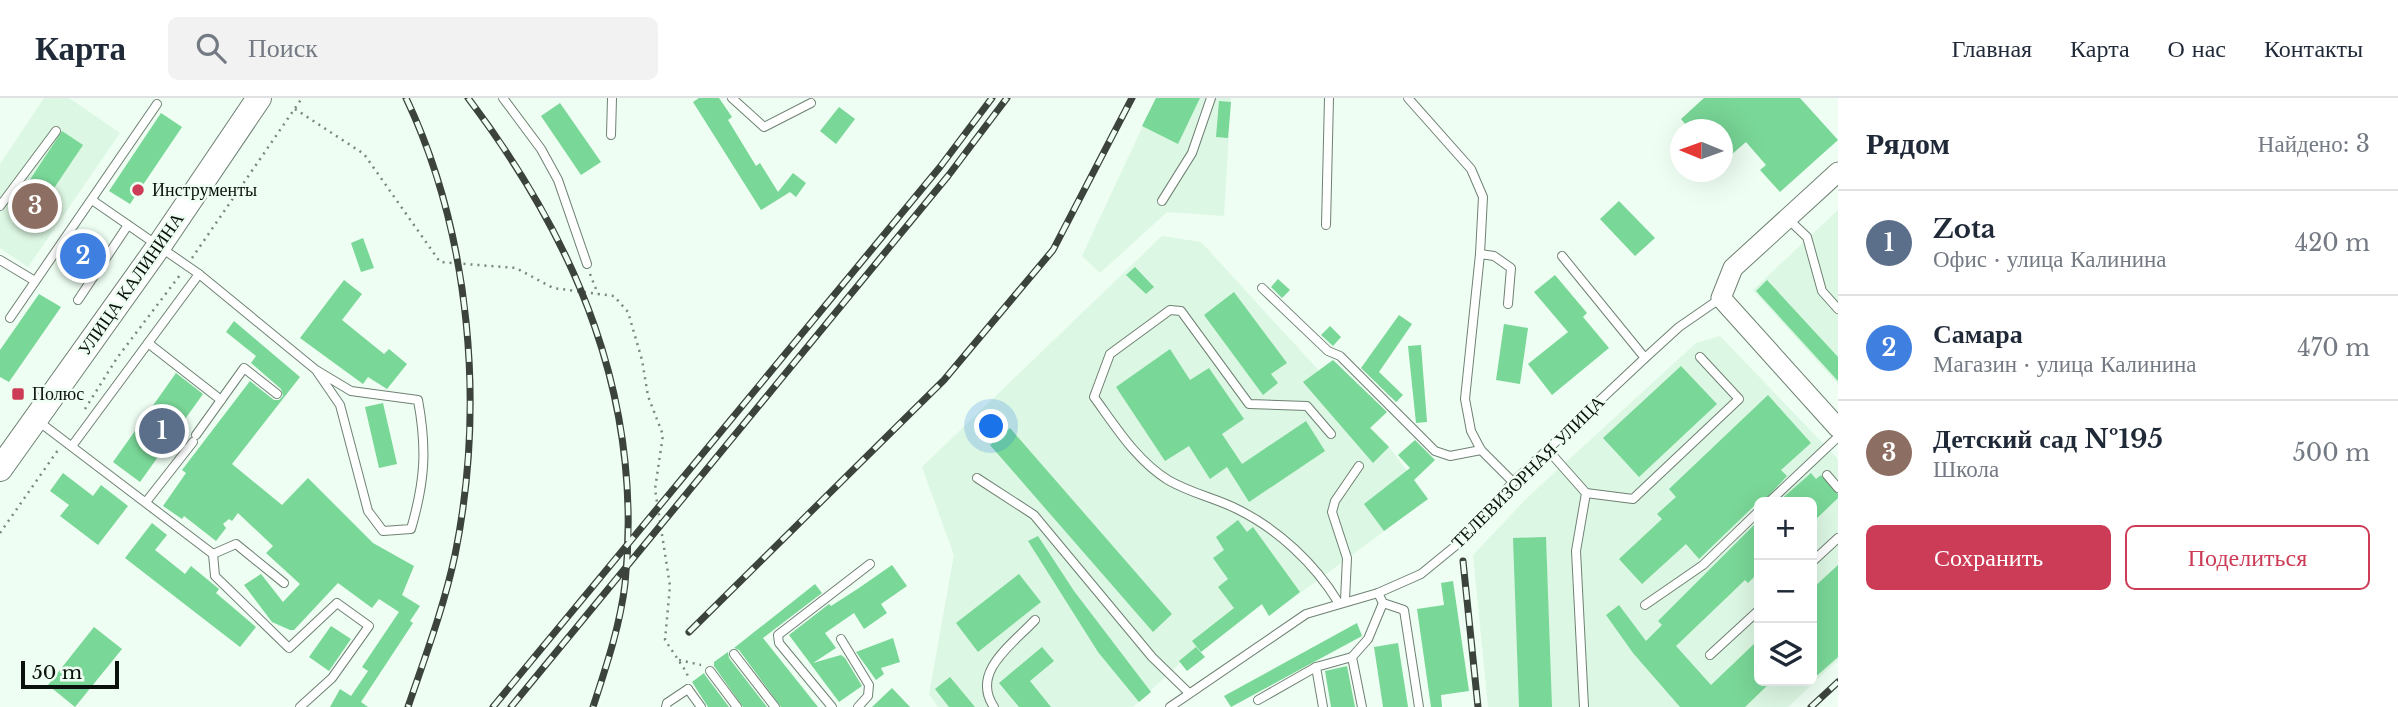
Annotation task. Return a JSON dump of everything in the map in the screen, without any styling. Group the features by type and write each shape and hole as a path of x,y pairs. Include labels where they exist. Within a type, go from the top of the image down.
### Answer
{"main road":[{"name":"УЛИЦА КАЛИНИНА","path":"0,468 159,246 259,98"}],"street":[{"name":"ТЕЛЕВИЗОРНАЯ УЛИЦА","path":"1720,298 1733,268 1838,172"},
{"path":"1720,298 1838,428"}],"lane":[{"path":"503,98 541,149 558,180 587,264"},
{"path":"611,135 612,98"},
{"path":"732,98 764,127 811,103"},
{"path":"1162,201 1192,153 1211,98"},
{"path":"1325,225 1329,98"},
{"path":"1408,98 1471,169 1483,197 1465,399 1471,431 1481,450 1513,482"},
{"path":"10,317 157,104"},
{"path":"0,206 56,131"},
{"path":"92,200 199,274 316,370 351,391 418,400 423,425 423,485 411,529 383,531 368,511 340,405 316,370"},
{"path":"1788,219 1807,237 1822,291 1838,309"},
{"path":"78,300 128,225"},
{"path":"1480,254 1494,256 1511,268 1508,304"},
{"path":"1562,256 1645,358"},
{"path":"0,260 35,281"},
{"path":"72,446 199,274"},
{"path":"1262,288 1328,351 1339,356 1435,451 1450,456 1481,450"},
{"name":"ТЕЛЕВИЗОРНАЯ УЛИЦА","path":"1170,707 1306,614 1342,601 1378,593 1421,574 1454,547 1513,482 1645,358 1679,327 1720,298"},
{"path":"1331,434 1307,406 1249,404 1181,311 1170,310 1110,354 1094,397 1137,455 1168,480 1237,509 1269,527 1322,576 1342,601"},
{"path":"148,343 221,400"},
{"path":"1547,449 1586,493 1633,499 1738,399 1700,357"},
{"path":"146,502 244,368 277,394"},
{"path":"35,420 213,554 215,576 289,648 337,603 369,626 332,678 300,707"},
{"path":"1774,497 1838,438"},
{"path":"1342,601 1347,558 1332,512 1335,501 1359,467"},
{"path":"1826,475 1838,488"},
{"path":"977,478 1034,515 1152,657 1189,693"},
{"path":"1584,707 1576,551 1586,493"},
{"path":"1645,605 1703,565 1754,516"},
{"path":"1814,560 1838,538"},
{"path":"213,554 236,544 284,583"},
{"path":"832,707 779,643 778,635 870,565"},
{"path":"1378,593 1383,603 1404,610 1419,707"},
{"path":"1258,700 1316,667 1352,657 1368,639 1383,603"},
{"path":"1710,655 1754,615"},
{"path":"994,707 986,689 990,670 1035,621"},
{"path":"841,639 869,685 869,696 858,707"},
{"path":"734,654 775,707"},
{"path":"1352,657 1362,707"},
{"path":"1316,667 1323,707"},
{"path":"710,671 737,707"},
{"path":"666,707 667,703 688,689 701,707"}],"path":[{"path":"117,358 187,265 302,98"},
{"path":"295,108 363,154 440,262 516,268 553,288 614,296 628,312 642,360 648,396 663,435 655,489 670,586 665,639 687,673 688,689"},
{"path":"587,264 598,294"},
{"path":"678,660 698,664 710,671"}],"shaded area":[{"path":"44,98 69,98 120,133 28,267 0,248 0,164"},
{"path":"1156,98 1231,98 1224,216 1167,212 1100,273 1082,256"},
{"path":"1838,210 1838,384 1753,290"},
{"path":"1162,236 1201,242 1389,447 1428,499 1269,616 1254,594 1133,707 938,707 929,694 954,555 922,467"},
{"path":"1720,336 1838,459 1838,660 1817,680 1817,497 1754,497 1754,686 1810,686 1788,707 1488,707 1473,555 1528,497 1696,343"}],"building":[{"path":"699,98 719,98 732,117 728,120 756,166 760,163 778,192 793,173 806,183 796,197 790,192 761,210 693,102"},
{"path":"1156,98 1200,98 1178,144 1142,126"},
{"path":"1704,98 1800,98 1838,140 1780,192 1760,170 1766,165 1746,142 1733,153 1733,119 1681,119"},
{"path":"1219,101 1231,102 1228,138 1216,137"},
{"path":"560,103 601,162 581,175 541,116"},
{"path":"839,107 855,119 836,144 820,131"},
{"path":"161,113 182,127 130,204 109,191"},
{"path":"62,131 83,145 36,215 16,201"},
{"path":"1619,201 1655,238 1635,256 1600,219"},
{"path":"86,235 103,246 81,278 64,266"},
{"path":"363,238 374,268 361,272 351,243"},
{"path":"1135,267 1154,287 1146,294 1126,275"},
{"path":"1555,275 1587,313 1583,317 1609,348 1552,395 1528,364 1568,332 1534,292"},
{"path":"1278,279 1290,290 1282,298 1271,287"},
{"path":"344,280 362,294 342,320 384,354 389,349 407,364 387,389 368,377 363,384 300,338"},
{"path":"1767,280 1838,357 1838,381 1756,291"},
{"path":"1234,292 1287,363 1271,374 1278,383 1263,395 1204,315"},
{"path":"39,294 61,307 9,382 0,377 0,350"},
{"path":"1399,315 1412,324 1379,372 1403,395 1396,402 1361,368"},
{"path":"234,321 300,377 232,464 282,505 308,478 373,543 414,566 402,595 420,606 410,621 413,623 361,702 368,707 330,707 340,689 351,696 368,671 362,667 399,612 379,599 372,608 338,583 294,630 272,622 244,585 261,574 283,602 300,584 266,553 273,546 238,513 232,521 229,519 223,524 226,528 216,541 184,516 182,519 163,506 186,473 182,470 250,381 274,400 283,396 281,389 251,363 256,356 226,332"},
{"path":"1504,324 1528,328 1520,384 1496,380"},
{"path":"1330,326 1341,337 1333,346 1321,335"},
{"path":"1421,345 1427,422 1416,423 1408,346"},
{"path":"1170,349 1190,380 1209,368 1244,419 1222,434 1242,464 1306,421 1325,451 1249,502 1227,467 1210,479 1189,446 1165,461 1116,387"},
{"path":"1333,360 1387,412 1370,428 1389,447 1373,463 1303,382"},
{"path":"1681,366 1717,404 1639,477 1603,438"},
{"path":"176,373 203,394 140,482 113,462"},
{"path":"1768,395 1811,443 1781,470 1787,476 1768,497 1754,497 1754,506 1699,559 1686,544 1642,584 1619,559 1662,519 1657,514 1676,497 1669,489"},
{"path":"383,403 397,464 379,468 365,407"},
{"path":"1010,428 1172,614 1153,632 990,445"},
{"path":"1415,440 1435,460 1414,480 1428,499 1384,531 1364,504 1410,468 1398,455"},
{"path":"63,473 93,496 101,485 128,506 98,545 60,516 69,505 50,491"},
{"path":"1811,473 1816,479 1821,475 1838,494 1838,498 1817,518 1817,497 1784,497"},
{"path":"1238,520 1247,532 1253,527 1300,592 1269,616 1262,604 1201,652 1192,641 1234,608 1218,587 1228,579 1213,558 1224,550 1216,537"},
{"path":"152,523 167,535 155,550 185,574 191,566 219,589 216,593 256,627 240,647 125,558"},
{"path":"1754,525 1754,577 1748,583 1745,580 1676,646 1711,685 1754,644 1754,686 1767,686 1745,707 1680,707 1633,653 1606,615 1619,605 1646,641 1662,625 1658,621"},
{"path":"1038,536 1074,591 1151,692 1139,702 1098,652 1028,541"},
{"path":"1546,537 1552,707 1519,707 1513,538"},
{"path":"892,565 907,586 881,604 887,613 864,629 854,613 825,633 836,648 813,663 841,655 845,658 862,686 839,702 789,635 829,604 831,606"},
{"path":"1838,565 1838,657 1817,676 1817,623 1817,584"},
{"path":"1019,574 1041,602 978,652 956,623"},
{"path":"1453,581 1469,691 1441,695 1442,707 1431,707 1417,609 1444,605 1441,583"},
{"path":"815,584 822,593 763,638 818,707 781,707 739,650 734,648"},
{"path":"1357,623 1362,636 1231,707 1224,696"},
{"path":"331,626 351,639 329,671 309,657"},
{"path":"94,627 122,649 75,707 48,685"},
{"path":"893,638 900,662 881,668 884,674 876,680 856,652"},
{"path":"1398,643 1408,707 1383,707 1374,647"},
{"path":"1042,647 1054,661 1030,681 1051,707 1019,707 999,683"},
{"path":"1196,647 1205,657 1187,671 1179,661"},
{"path":"728,652 729,658 767,707 743,707 714,666 714,662"},
{"path":"1347,666 1355,707 1331,707 1325,671"},
{"path":"704,673 729,707 708,707 692,682"},
{"path":"950,677 975,707 949,707 935,689"},
{"path":"892,688 910,707 872,707"}],"railway":[{"path":"406,98 428,151 445,206 458,264 470,381 469,440 455,555 440,613 408,707"},
{"path":"468,98 507,153 541,209 571,267 594,326 612,387 624,451 628,516 625,584 608,662 593,707"},
{"path":"493,707 940,167 992,98"},
{"path":"511,707 948,176 1007,98"},
{"path":"689,632 944,380 1053,250 1132,98"},
{"path":"1463,561 1478,707"},
{"path":"1811,707 1838,682"}],"place":[{"name":"Инструменты","path":"138,190"},
{"name":"Детский сад №195","path":"35,206"},
{"name":"Самара","path":"83,256"},
{"name":"Полюс","path":"18,394"},
{"name":"Zota","path":"162,431"}]}
